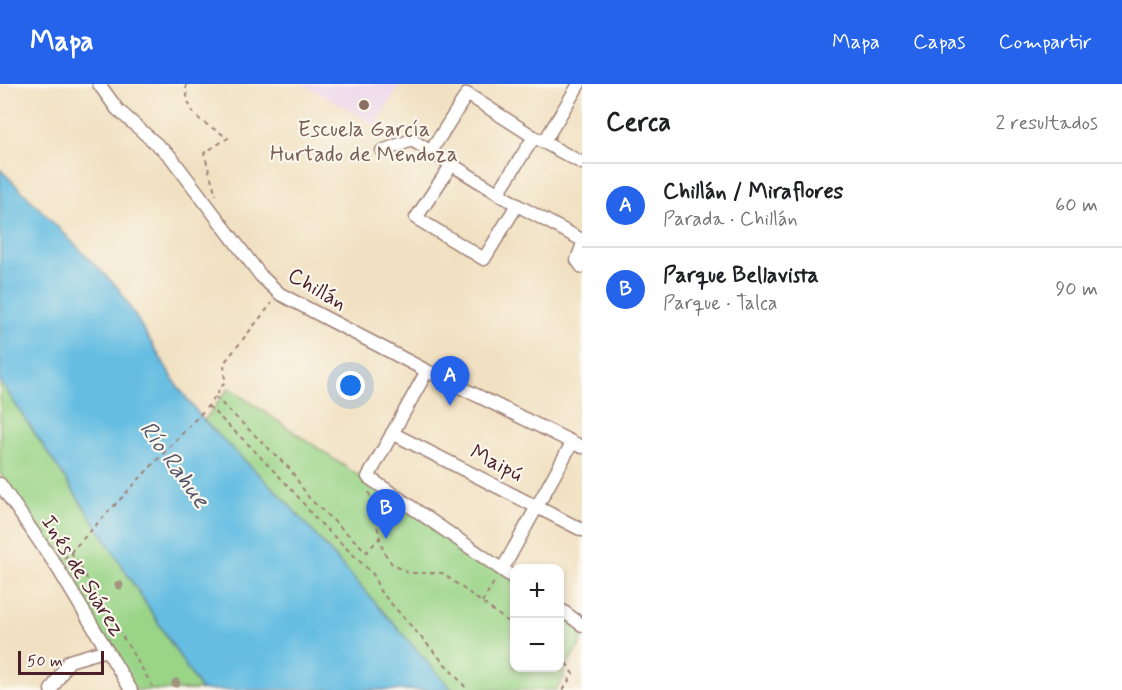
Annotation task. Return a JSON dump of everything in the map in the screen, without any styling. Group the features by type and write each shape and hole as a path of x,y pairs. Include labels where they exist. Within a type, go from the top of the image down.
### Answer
{"street":[{"name":"Chillán","path":"99,84 117,109 170,156 261,276 280,294 426,371 577,445"},
{"path":"498,193 579,84"},
{"path":"431,151 466,94 539,140 582,163"},
{"path":"382,151 412,140 517,205 582,240"},
{"path":"452,164 416,219 484,259 517,205"},
{"path":"582,246 577,260 582,267"},
{"path":"426,371 368,477 510,575"},
{"name":"Maipú","path":"392,433 582,530"},
{"path":"502,570 577,445"},
{"name":"Inés de Suárez","path":"0,484 57,567 130,690"},
{"path":"564,612 582,625"},
{"path":"51,690 69,661 107,650"}],"path":[{"path":"186,84 187,103 194,116 228,138 204,153 217,203"},
{"path":"57,567 207,406 225,382 224,363 280,294"},
{"path":"214,397 290,470 309,498 367,552 380,537"},
{"path":"207,406 280,477 314,517 373,574 380,591 468,690"},
{"path":"368,477 370,500 383,551 392,564 408,573 442,573 510,623"},
{"path":"71,552 155,690"},
{"path":"482,602 502,570"},
{"path":"563,690 573,674 564,660"}],"shaded area":[{"name":"Escuela García Hurtado de Mendoza","path":"303,84 400,84 376,125"}],"green space":[{"path":"0,381 96,525 201,690 134,690 55,557 0,473"},
{"path":"229,388 510,578 510,672 563,672 565,676 556,690 452,690 282,497 204,421"},
{"path":"564,614 582,627 582,641 564,670"}],"water":[{"name":"Río Rahue","path":"0,169 119,289 178,387 204,421 282,497 452,690 201,690 96,525 0,381"}],"place":[{"name":"Escuela García Hurtado de Mendoza","path":"364,105"},
{"name":"Chillán / Miraflores","path":"450,406"},
{"name":"Parque Bellavista","path":"386,539"}]}
